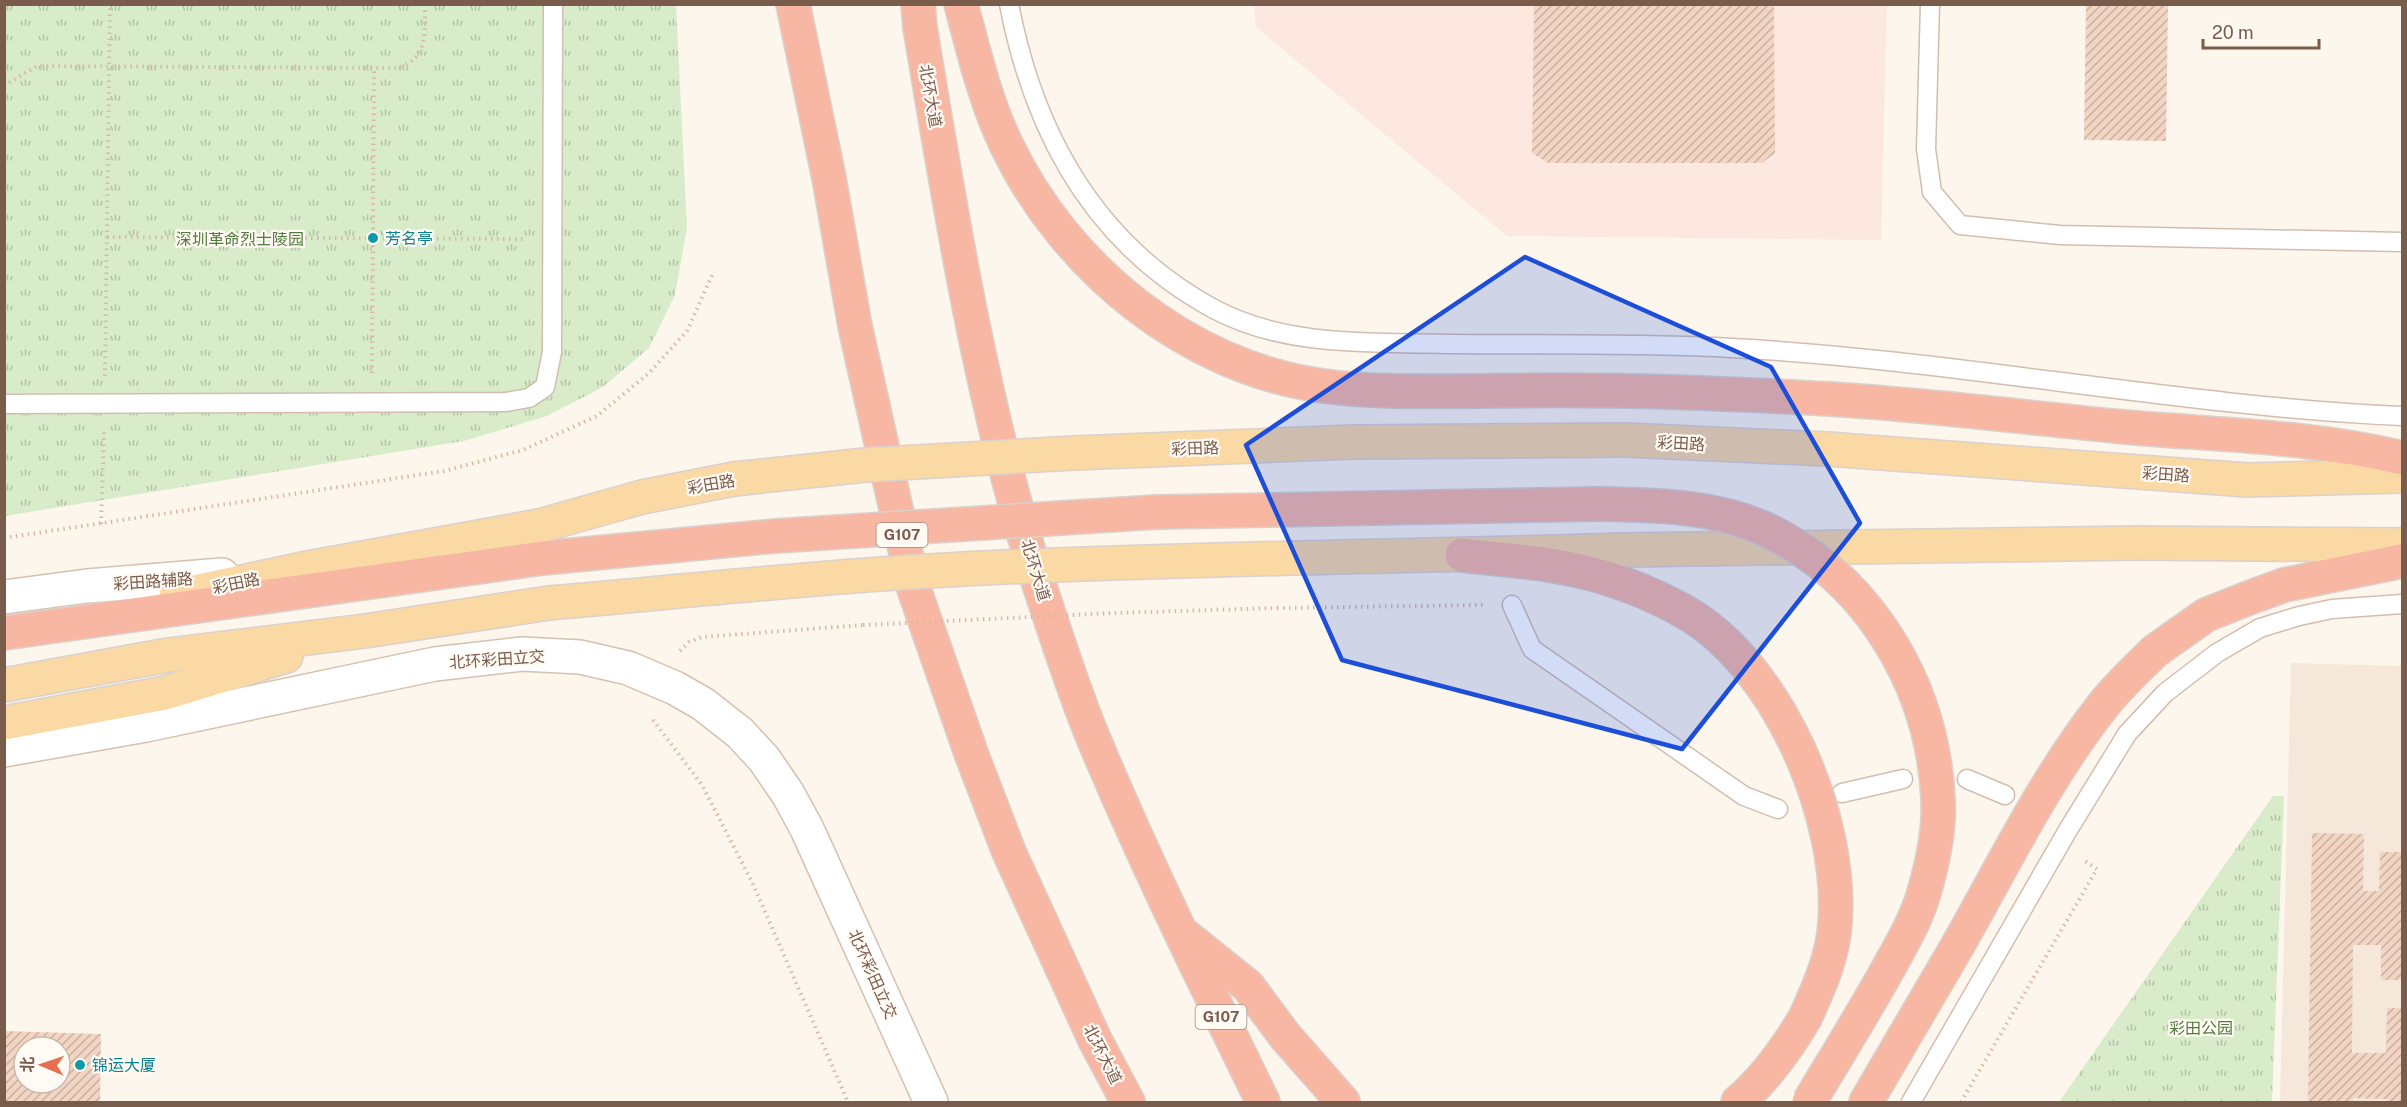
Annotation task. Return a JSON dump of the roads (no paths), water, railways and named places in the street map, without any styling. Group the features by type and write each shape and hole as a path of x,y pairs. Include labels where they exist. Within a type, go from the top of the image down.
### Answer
{"highway":[{"name":"北环大道","path":"793,4 829,178 855,326 914,589 971,753 1009,852 1095,1040 1128,1102"},
{"name":"北环大道","path":"918,4 948,196 986,388 1039,583 1091,733 1180,932 1263,1102"},
{"path":"961,4 982,85 1007,145 1036,199 1067,239 1099,274 1135,304 1177,332 1212,351 1277,376 1322,386 1400,392 1581,390 1847,400 2106,425 2250,436 2360,448 2403,458"},
{"path":"4,632 543,558 775,536 1157,512 1582,504 1657,505 1724,515 1778,535 1823,564 1866,606 1893,646 1917,692 1931,748 1938,800 1934,850 1922,898 1900,946 1809,1102"},
{"path":"1462,555 1575,569 1639,589 1687,613 1719,638 1743,663 1762,688 1795,742 1809,774 1828,831 1833,859 1835,923 1831,953 1805,1018 1785,1052 1756,1088 1738,1102"},
{"path":"1866,1102 2039,802 2083,732 2106,701 2155,651 2206,615 2284,585 2403,561"},
{"path":"1180,932 1248,986 1285,1036 1343,1102"}],"main road":[{"name":"彩田路","path":"4,632 302,569 539,526 642,497 734,479 865,465 1352,442 1626,440 1827,449 2247,480 2403,476"},
{"path":"4,686 168,655 365,632 549,603 852,576 1305,556 2138,543 2403,545"},
{"name":"彩田路辅路","path":"4,597 87,586 302,569"},
{"path":"4,723 165,693 365,632"},
{"name":"北环彩田立交","path":"4,750 146,725 435,664 522,654 580,657 628,668 675,688 703,704 740,733 770,768 807,829 931,1102"}],"lane":[{"path":"4,404 372,404 506,402 529,399 545,387 552,352 553,4"},
{"path":"1009,4 1030,90 1052,142 1089,201 1126,245 1170,282 1216,310 1255,327 1296,337 1349,342 1660,346 1799,353 2288,408 2403,416"},
{"path":"1930,4 1926,149 1932,192 1960,225 2060,235 2403,242"},
{"path":"1911,1102 2064,837 2127,734 2165,693 2217,654 2260,628 2332,609 2403,604"},
{"path":"1512,605 1532,649 1744,796 1778,809"},
{"path":"1842,793 1904,779"},
{"path":"1967,779 2005,795"}],"place":[{"name":"芳名亭","path":"373,238"},
{"name":"锦运大厦","path":"80,1065"}],"park label":[{"name":"深圳革命烈士陵园","path":"240,239"},
{"name":"彩田公园","path":"2201,1028"}]}
